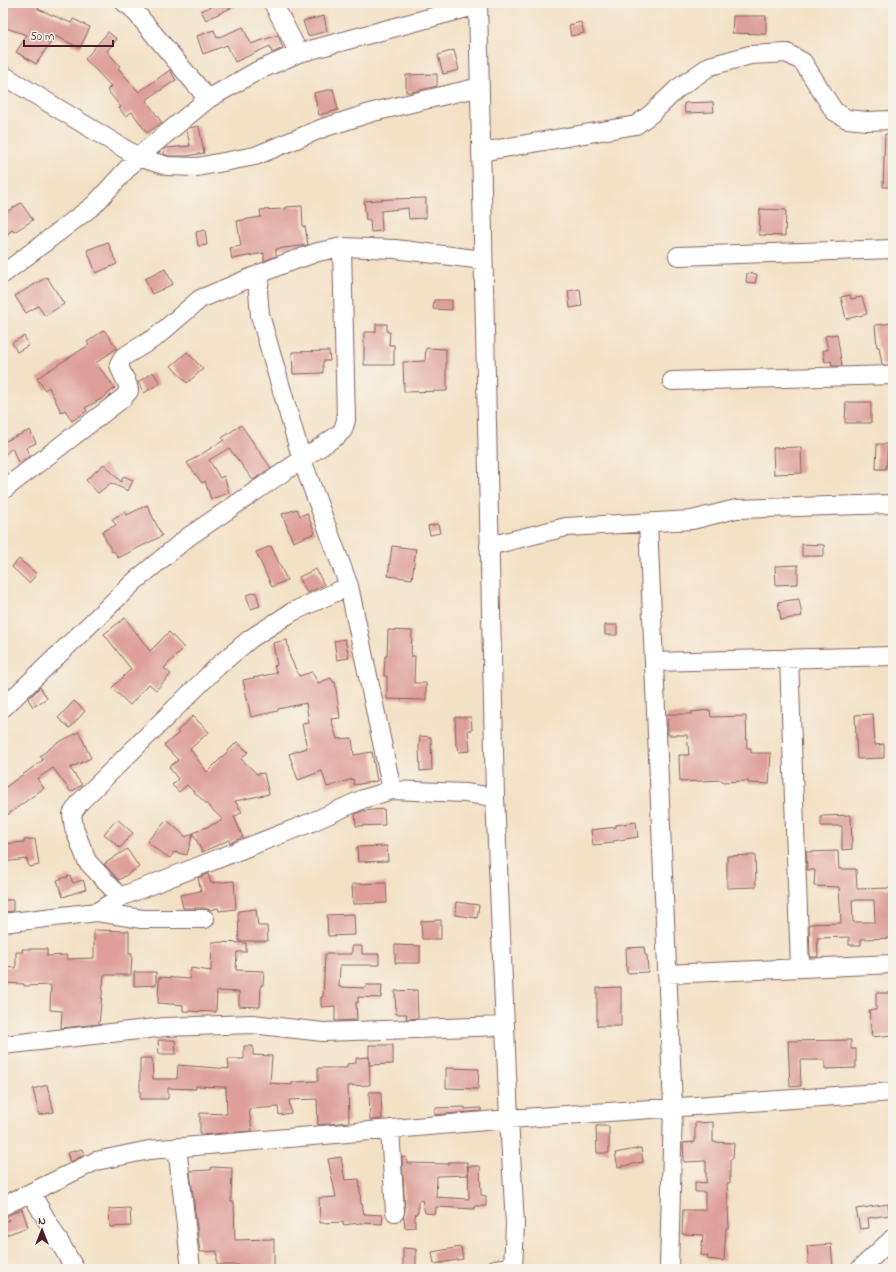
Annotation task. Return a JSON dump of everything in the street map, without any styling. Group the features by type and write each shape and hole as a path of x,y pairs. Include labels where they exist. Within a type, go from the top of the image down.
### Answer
{"street":[{"path":"126,3 132,8 208,100"},
{"path":"273,3 299,53"},
{"path":"3,274 94,205 138,157 208,100 257,71 299,53 478,4 495,797 508,1119 515,1224 513,1268 495,1269"},
{"path":"481,152 636,125 651,114 677,89 710,66 750,55 787,53 803,62 834,111 847,119 867,121 893,120"},
{"path":"3,75 138,157 167,166 197,167 255,156 323,128 373,112 480,87"},
{"path":"3,490 123,398 129,391 128,383 120,373 119,364 123,357 156,337 200,299 281,265 318,252 342,247 395,249 484,260"},
{"path":"3,708 135,581 188,537 302,460 343,430 346,420 342,247"},
{"path":"678,256 893,249"},
{"path":"261,273 258,291 260,315 302,460 348,586 392,790"},
{"path":"672,381 893,375"},
{"path":"489,546 566,527 692,520 736,510 893,504"},
{"path":"648,523 673,1107 669,1269"},
{"path":"120,898 87,861 84,854 74,828 72,814 80,802 218,666 250,639 292,612 348,586"},
{"path":"654,662 893,656"},
{"path":"789,658 800,968"},
{"path":"97,912 120,898 312,822 363,799 392,790 465,793 495,797"},
{"path":"3,923 97,912 142,919 205,919"},
{"path":"667,974 893,964"},
{"path":"3,1045 165,1027 244,1024 323,1032 504,1026"},
{"path":"3,1206 96,1161 149,1150 508,1119 893,1092"},
{"path":"390,1129 395,1212"},
{"path":"177,1147 191,1269"},
{"path":"31,1193 75,1269"},
{"path":"860,1269 893,1238"}],"building":[{"path":"3,3 41,3 38,9 71,23 73,19 90,27 80,48 55,36 36,64 16,52 27,35 3,27"},
{"path":"219,3 241,3 206,20 201,11"},
{"path":"324,16 327,31 308,36 303,21"},
{"path":"733,16 766,16 766,34 732,33"},
{"path":"581,22 584,33 571,36 569,25"},
{"path":"243,27 251,44 278,35 283,48 272,53 270,46 235,62 227,45 203,54 197,36 214,30 217,38"},
{"path":"108,32 117,39 107,51 120,66 118,68 139,92 170,70 176,80 146,100 162,123 147,133 132,112 125,116 119,108 121,107 107,90 111,86 85,59"},
{"path":"454,50 459,70 443,74 438,55"},
{"path":"437,74 437,86 406,92 406,75"},
{"path":"333,89 338,110 319,115 314,93"},
{"path":"713,102 714,112 685,113 684,103"},
{"path":"199,126 204,153 187,156 169,156 164,154 164,149 166,148 190,146 187,130 189,128"},
{"path":"885,134 893,134 893,187 883,187"},
{"path":"426,198 426,218 409,219 408,208 381,211 382,231 371,232 370,220 366,220 364,201"},
{"path":"21,203 33,220 14,232 12,230 3,238 3,214"},
{"path":"302,206 303,227 305,226 308,245 276,249 276,256 264,261 264,253 232,259 230,248 241,246 237,221 261,217 260,210 286,209 286,207"},
{"path":"760,209 786,210 785,236 759,235"},
{"path":"205,230 207,245 198,246 196,232"},
{"path":"108,242 117,264 96,273 87,250"},
{"path":"165,269 173,284 152,294 145,279"},
{"path":"747,273 757,274 755,283 746,282"},
{"path":"47,277 64,304 45,316 38,306 26,313 15,296"},
{"path":"580,289 582,306 570,308 568,291"},
{"path":"850,295 851,299 862,297 867,314 846,319 841,297"},
{"path":"434,300 452,300 452,310 433,309"},
{"path":"893,323 893,365 882,365 879,347 877,347 875,325"},
{"path":"376,324 387,324 387,332 390,332 389,345 394,345 394,365 364,365 364,332 376,332"},
{"path":"104,330 117,348 96,363 115,388 103,398 85,408 87,411 72,421 65,410 61,412 49,387 45,390 37,378 89,345 87,342"},
{"path":"837,334 842,366 832,366 831,361 825,362 823,350 828,350 825,336"},
{"path":"24,336 29,345 17,352 12,343"},
{"path":"426,348 446,349 447,391 404,392 403,362 425,361"},
{"path":"329,351 330,361 323,361 323,373 293,374 292,352"},
{"path":"187,352 203,369 187,383 171,366"},
{"path":"153,372 160,383 144,393 138,382"},
{"path":"846,402 871,402 871,423 845,423"},
{"path":"241,425 271,468 253,480 229,448 209,460 220,478 224,476 229,493 211,499 205,481 202,483 187,463 224,440 222,438"},
{"path":"30,430 36,443 26,448 30,456 18,463 12,448 3,456 3,442"},
{"path":"877,444 888,444 886,469 876,469"},
{"path":"801,447 802,473 774,474 773,448"},
{"path":"104,464 121,482 124,476 133,480 128,491 111,483 98,493 86,480"},
{"path":"147,505 162,536 118,558 114,551 112,552 102,532 116,525 112,519 125,512 127,515"},
{"path":"297,509 300,516 307,513 315,533 293,542 282,514"},
{"path":"438,524 440,533 430,535 428,526"},
{"path":"802,544 824,545 824,556 802,556"},
{"path":"271,546 287,580 272,587 256,552"},
{"path":"392,546 416,549 412,579 388,576"},
{"path":"19,559 37,574 29,583 12,567"},
{"path":"798,565 798,584 776,585 775,566"},
{"path":"316,569 324,585 307,593 299,577"},
{"path":"256,592 260,606 251,609 246,595"},
{"path":"799,599 802,616 781,620 778,602"},
{"path":"125,618 150,651 169,632 184,648 164,668 171,674 156,690 149,684 130,705 112,688 131,669 104,634"},
{"path":"605,625 617,625 617,635 605,635"},
{"path":"388,630 412,631 411,656 415,656 414,683 426,683 426,700 387,699 387,676 384,676 385,656 387,656"},
{"path":"345,639 349,658 337,660 334,641"},
{"path":"287,640 290,657 299,676 312,672 318,683 331,678 333,682 335,682 340,718 331,719 337,739 352,738 354,755 372,752 377,781 354,785 353,779 327,787 322,771 298,780 289,754 307,748 302,724 309,723 306,703 251,717 243,680 277,673 274,666 277,665 273,643"},
{"path":"40,687 47,698 33,707 28,699"},
{"path":"74,701 85,711 70,728 58,718"},
{"path":"710,710 711,717 746,716 747,748 751,748 751,753 771,753 769,784 748,783 748,781 722,782 722,780 680,782 679,755 689,755 687,735 668,735 667,714 692,714 691,712"},
{"path":"873,714 875,745 884,744 884,758 857,759 855,715"},
{"path":"193,716 209,732 190,749 207,772 237,742 248,752 241,759 257,774 264,773 269,794 235,801 242,812 234,817 243,837 230,843 229,840 202,852 193,833 223,820 187,785 179,792 172,785 178,779 169,767 178,760 164,745 179,733 177,731"},
{"path":"455,717 471,717 472,730 468,730 470,751 459,752 458,746 456,746"},
{"path":"79,732 91,758 70,768 82,785 71,792 53,768 37,779 44,788 3,818 3,789 43,760 40,756 57,743"},
{"path":"420,736 431,737 432,770 420,771"},
{"path":"384,809 385,825 356,826 355,814 362,811"},
{"path":"851,815 852,849 842,850 842,826 821,826 821,816"},
{"path":"117,819 133,833 120,848 104,834"},
{"path":"167,820 186,837 193,833 187,855 174,852 170,858 157,850 147,841"},
{"path":"636,822 638,837 613,841 613,843 593,845 591,830 616,827 616,825"},
{"path":"35,839 39,865 29,867 27,859 3,862 3,844 24,842 24,840"},
{"path":"387,846 388,861 358,862 357,847"},
{"path":"127,849 139,867 119,880 104,864"},
{"path":"838,851 839,869 856,869 857,889 893,888 893,938 861,939 861,945 849,945 849,937 817,938 818,957 810,957 809,924 841,923 839,887 814,886 815,870 807,870 806,852","holes":["852,900 874,900 875,922 853,922"]},
{"path":"755,855 756,887 727,888 727,856"},
{"path":"208,874 211,883 234,881 236,909 219,911 218,908 210,910 205,908 183,908 180,895 201,891 198,878"},
{"path":"70,876 73,883 83,880 86,889 63,897 57,880"},
{"path":"386,883 387,903 353,904 352,884"},
{"path":"3,900 13,900 13,911 3,912"},
{"path":"456,902 479,905 477,918 455,915"},
{"path":"256,909 258,926 267,926 268,941 239,941 238,911"},
{"path":"354,914 355,935 328,936 327,915"},
{"path":"441,920 441,939 422,939 421,921"},
{"path":"94,930 129,931 129,954 132,954 131,975 104,975 99,1024 61,1028 62,1011 50,1010 51,985 24,986 24,984 3,983 3,967 16,968 16,952 23,952 22,949 47,949 47,956 67,955 67,959 94,958"},
{"path":"212,942 246,943 246,952 237,952 236,970 264,971 263,985 261,985 260,1007 239,1006 239,992 217,991 216,1012 183,1011 183,1005 158,1003 159,977 190,979 191,968 211,971"},
{"path":"395,945 420,946 420,963 395,963"},
{"path":"352,946 362,946 362,954 379,954 379,965 340,965 339,987 365,988 366,985 382,985 381,998 358,997 358,1003 356,1002 357,1020 335,1021 335,1006 321,1007 321,997 323,997 325,954 352,954"},
{"path":"644,947 645,955 647,955 648,972 627,973 626,948"},
{"path":"134,972 156,972 156,985 134,986"},
{"path":"621,987 621,1026 597,1026 597,988"},
{"path":"417,990 418,1018 406,1019 407,1014 396,1014 395,991"},
{"path":"876,993 893,993 893,1035 872,1037 869,1010 876,1010"},
{"path":"158,1040 175,1040 176,1054 159,1054"},
{"path":"851,1040 851,1049 856,1049 856,1068 825,1069 825,1060 800,1060 801,1086 790,1087 788,1041"},
{"path":"369,1045 393,1045 393,1064 369,1065"},
{"path":"244,1046 253,1046 253,1055 272,1056 270,1083 292,1085 292,1082 318,1081 318,1068 347,1068 347,1064 356,1063 356,1058 369,1057 370,1085 348,1086 349,1122 318,1125 317,1099 289,1100 291,1113 279,1115 278,1107 249,1109 252,1131 200,1135 200,1113 227,1114 226,1087 196,1086 196,1089 168,1088 168,1099 140,1099 140,1058 152,1058 153,1079 177,1079 178,1065 229,1069 228,1059 244,1059"},
{"path":"446,1068 479,1069 478,1089 446,1088"},
{"path":"47,1085 54,1112 39,1115 33,1089"},
{"path":"369,1092 381,1092 382,1119 370,1120"},
{"path":"465,1107 465,1109 481,1108 481,1111 435,1115 435,1108"},
{"path":"713,1122 713,1142 734,1143 733,1159 730,1159 730,1183 727,1183 729,1228 726,1228 724,1261 707,1259 708,1256 701,1255 703,1235 682,1234 683,1210 705,1210 705,1192 695,1192 695,1182 706,1183 706,1161 684,1162 683,1143 695,1142 695,1123"},
{"path":"596,1126 609,1126 609,1153 597,1153"},
{"path":"641,1148 643,1162 618,1167 615,1153"},
{"path":"82,1149 84,1155 70,1162 67,1153"},
{"path":"341,1157 345,1180 359,1179 361,1204 364,1214 383,1215 382,1224 360,1223 343,1225 343,1222 320,1223 319,1198 336,1197 328,1159"},
{"path":"402,1157 406,1157 407,1163 449,1164 449,1162 467,1162 468,1175 437,1176 436,1197 469,1199 468,1166 480,1166 481,1195 486,1196 486,1206 475,1206 475,1209 436,1207 435,1214 425,1213 422,1200 418,1201 418,1213 416,1213 415,1217 415,1227 405,1228 403,1218 405,1211"},
{"path":"211,1167 232,1168 231,1202 234,1202 235,1240 274,1239 274,1265 258,1265 258,1269 239,1269 239,1265 217,1265 217,1251 200,1252 190,1171 211,1170"},
{"path":"888,1204 889,1215 868,1218 869,1228 860,1229 856,1209"},
{"path":"130,1208 131,1226 110,1227 109,1209"},
{"path":"22,1209 28,1227 3,1236 3,1222 9,1220 7,1216"},
{"path":"831,1244 833,1269 809,1269 807,1246"},
{"path":"461,1247 463,1259 434,1264 432,1252"},
{"path":"403,1248 416,1249 416,1269 403,1269"}]}
